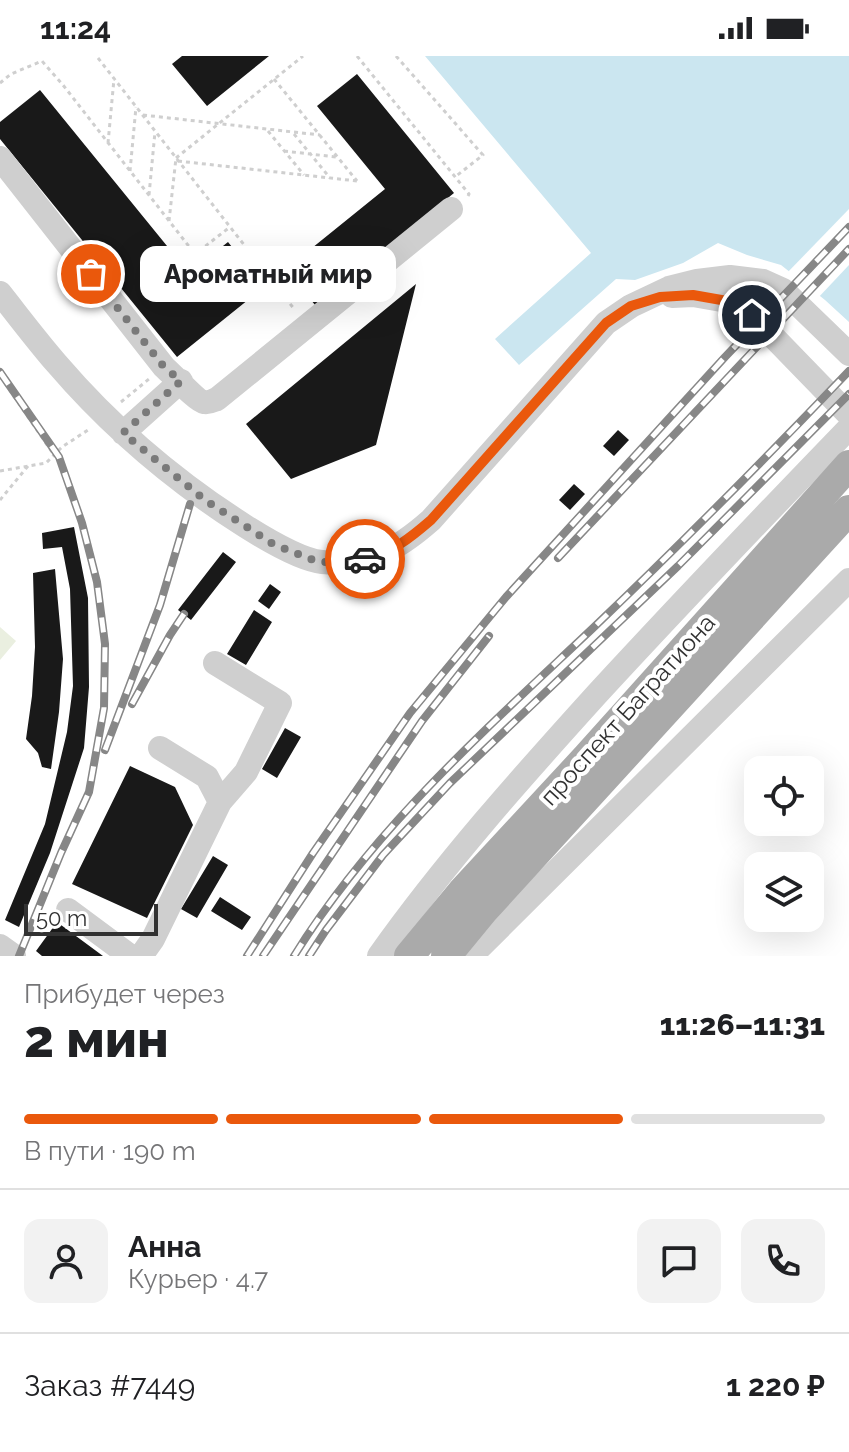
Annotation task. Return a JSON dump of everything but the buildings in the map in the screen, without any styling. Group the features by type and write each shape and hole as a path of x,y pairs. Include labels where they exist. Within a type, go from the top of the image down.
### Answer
{"main road":[{"name":"проспект Багратиона","path":"446,956 597,767 849,465"},
{"name":"проспект Багратиона","path":"409,956 462,892 597,767 849,510"}],"street":[{"path":"0,158 164,367 200,401 207,403 217,399 451,209"},
{"path":"0,293 57,365 115,425 205,500 273,544 318,562 352,562 383,554 407,541 431,520 606,323 631,306 669,288 730,277 763,281 783,290 849,354"},
{"path":"631,306 660,297 693,295 727,301 752,315 849,415"},
{"path":"115,425 181,381"},
{"path":"379,956 413,908 525,773 689,594 849,428"},
{"path":"471,956 849,580"},
{"path":"141,956 153,939 220,802 246,772 280,703 215,663"},
{"path":"160,748 207,777 220,802"},
{"path":"68,910 130,956"},
{"path":"0,946 14,956"}],"path":[{"path":"169,221 177,159 303,56"},
{"path":"357,56 469,194 451,209"},
{"path":"396,56 483,155 455,177"},
{"path":"98,58 307,326"},
{"path":"0,83 11,74 42,61 191,249 201,249 230,227"},
{"path":"108,143 114,79"},
{"path":"177,159 357,181 274,79"},
{"path":"130,171 136,107"},
{"path":"143,115 320,135"},
{"path":"267,129 304,175"},
{"path":"149,195 155,132"},
{"path":"293,132 330,178"},
{"path":"284,151 338,157"},
{"path":"0,376 54,455"},
{"path":"0,471 46,463 62,447 115,425 128,395"},
{"path":"0,500 28,466"}],"shaded area":[{"path":"0,627 16,641 0,660"}],"water":[{"path":"425,56 849,56 849,322 781,265 718,243 683,263 635,280 616,279 519,365 495,339 591,253"}],"pier":[{"path":"849,209 849,265 817,299 786,274"}],"railway":[{"path":"247,956 313,853 410,713 506,597 725,357 849,227"},
{"path":"558,558 849,249"},
{"path":"294,956 359,866 432,783 690,534 849,371"},
{"path":"0,372 59,457 82,523 97,582 105,644 104,708 89,792 19,956"},
{"path":"309,956 383,855 450,783 678,566 849,394"},
{"path":"105,750 160,605 190,504"},
{"path":"132,704 184,614"},
{"path":"263,956 422,721 489,636"}],"way so far":[{"path":"91,274 164,367 181,381 123,433 205,500 273,544 318,562 365,559"}],"place":[{"name":"Ароматный мир","path":"91,274"}],"route":[{"path":"365,559 383,554 407,541 431,520 606,323 631,306 660,297 693,295 727,301 752,315"}]}
